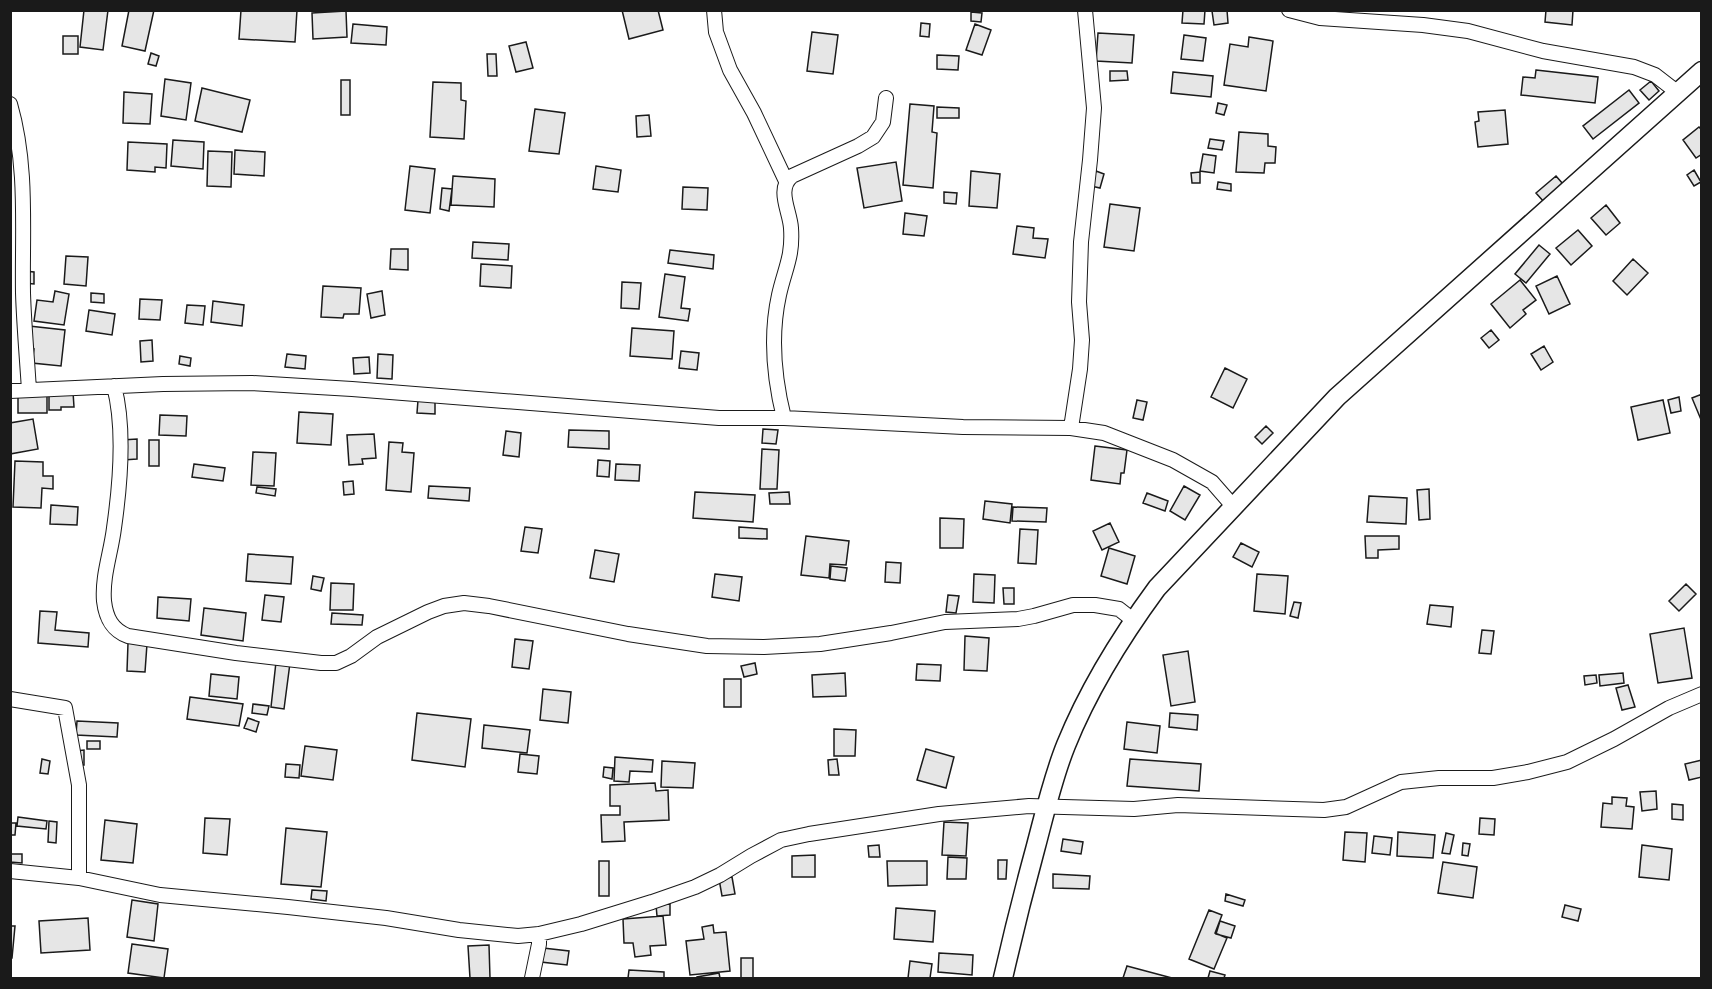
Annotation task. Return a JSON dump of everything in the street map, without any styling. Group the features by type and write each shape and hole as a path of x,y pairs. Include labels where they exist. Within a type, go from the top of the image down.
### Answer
{"main road":[{"path":"1003,978 1013,930 1046,806 1065,747 1106,662 1157,588 1337,397 1701,71"}],"street":[{"path":"714,10 716,32 730,70 754,113 786,181"},
{"path":"1071,428 1080,369 1081,242 1094,108 1085,10"},
{"path":"1289,10 1320,18 1367,15 1468,31 1543,51 1634,67 1655,75 1677,92"},
{"path":"784,418 777,389 774,344 780,295 792,245 784,187 786,181 792,176 873,137 883,122 886,98"},
{"path":"10,104 21,157 24,208 23,294 29,390"},
{"path":"10,391 163,384 252,383 719,418 784,418 963,427 1071,428 1104,433 1173,460 1212,482 1233,506"},
{"path":"114,386 118,402 120,455 114,528 105,574 104,602 111,626 119,633 128,636 236,653 336,663 351,656 377,638 428,612 444,606 464,603 628,634 707,646 764,647 820,644 945,622 1018,619 1072,605 1095,604 1119,609 1133,620"},
{"path":"10,871 79,878 160,895 299,908 518,936 538,934 581,924 695,887 720,876 781,840 809,834 939,814 1020,806 1134,808 1179,805 1324,810 1346,807 1401,782 1439,778 1493,778 1567,762 1669,708 1701,694"},
{"path":"10,699 65,708 79,785 79,878"},
{"path":"532,978 539,944 538,934"}],"building":[{"path":"84,10 108,10 103,50 80,47"},
{"path":"129,10 154,10 145,51 122,46"},
{"path":"241,10 297,10 295,42 239,39"},
{"path":"622,10 658,10 663,30 629,39"},
{"path":"1183,10 1205,10 1204,24 1182,23"},
{"path":"1227,10 1228,23 1214,25 1212,11"},
{"path":"1546,10 1573,10 1572,25 1545,22"},
{"path":"346,11 347,37 313,39 312,13"},
{"path":"971,12 982,13 981,22 971,21"},
{"path":"921,23 930,24 929,37 920,36"},
{"path":"353,24 387,27 386,45 351,43"},
{"path":"975,24 991,30 982,55 966,50"},
{"path":"812,32 838,35 833,74 807,71"},
{"path":"1098,33 1134,35 1132,63 1096,61"},
{"path":"1184,35 1206,38 1203,61 1181,59"},
{"path":"63,36 78,36 78,54 63,54"},
{"path":"1249,37 1273,41 1266,91 1224,85 1230,44 1248,47"},
{"path":"526,42 533,68 516,72 509,46"},
{"path":"151,53 159,56 156,66 148,64"},
{"path":"487,54 496,54 497,76 488,76"},
{"path":"937,55 959,56 958,70 937,69"},
{"path":"1536,70 1598,77 1595,103 1521,95 1523,77 1535,78"},
{"path":"1110,71 1127,71 1128,80 1110,81"},
{"path":"1173,72 1213,76 1211,97 1171,93"},
{"path":"165,79 191,83 186,120 161,116"},
{"path":"341,80 350,80 350,115 341,115"},
{"path":"1651,81 1659,91 1649,100 1640,90"},
{"path":"433,82 461,83 461,100 466,101 464,139 430,137"},
{"path":"202,88 250,100 242,132 195,121"},
{"path":"1629,90 1639,103 1593,139 1583,126"},
{"path":"124,92 152,94 150,124 123,123"},
{"path":"1218,103 1227,105 1224,115 1216,113"},
{"path":"910,104 934,106 932,132 937,133 933,188 903,185"},
{"path":"937,107 959,108 959,118 937,118"},
{"path":"535,109 565,113 559,154 529,151"},
{"path":"1505,110 1508,144 1478,147 1475,122 1479,121 1478,112"},
{"path":"649,115 651,136 637,137 636,116"},
{"path":"1699,127 1702,130 1702,154 1696,158 1683,140"},
{"path":"1239,132 1268,134 1268,146 1276,147 1275,163 1265,163 1264,173 1236,172"},
{"path":"1210,139 1224,141 1222,150 1208,148"},
{"path":"173,140 204,142 203,169 171,166"},
{"path":"128,142 167,144 166,168 155,167 155,172 127,170"},
{"path":"235,150 265,152 264,176 234,174"},
{"path":"208,151 232,152 231,187 207,186"},
{"path":"1203,154 1216,156 1214,173 1200,171"},
{"path":"896,162 902,201 864,208 857,168"},
{"path":"410,166 435,169 430,213 405,210"},
{"path":"596,166 621,170 618,192 593,189"},
{"path":"1694,170 1701,182 1694,186 1687,175"},
{"path":"971,171 1000,174 997,208 969,206"},
{"path":"1096,171 1104,174 1100,188 1091,186"},
{"path":"1200,172 1200,183 1192,183 1191,173"},
{"path":"453,176 495,179 494,207 451,205"},
{"path":"1556,176 1563,184 1544,202 1536,193"},
{"path":"1218,182 1231,184 1231,191 1217,189"},
{"path":"683,187 708,188 707,210 682,209"},
{"path":"442,188 452,189 449,211 440,209"},
{"path":"944,192 957,193 956,204 944,203"},
{"path":"1110,204 1140,208 1134,251 1104,247"},
{"path":"1606,205 1620,223 1606,235 1591,218"},
{"path":"905,213 927,216 924,236 903,234"},
{"path":"1017,226 1034,228 1033,238 1048,239 1045,258 1013,254"},
{"path":"1578,230 1592,246 1571,265 1556,248"},
{"path":"473,242 509,244 508,260 472,258"},
{"path":"1539,245 1550,254 1526,283 1515,274"},
{"path":"391,249 408,249 408,270 390,269"},
{"path":"670,250 714,255 713,269 668,263"},
{"path":"66,256 88,257 86,286 64,284"},
{"path":"1633,259 1648,273 1627,295 1613,281"},
{"path":"481,264 512,266 511,288 480,286"},
{"path":"24,271 34,272 34,284 23,283"},
{"path":"665,274 685,277 681,308 690,309 688,321 659,317"},
{"path":"1557,276 1570,304 1549,314 1536,286"},
{"path":"1520,280 1536,300 1523,310 1526,314 1510,328 1491,304"},
{"path":"622,282 641,283 639,309 621,308"},
{"path":"323,286 361,288 359,314 344,314 343,318 321,317"},
{"path":"55,291 69,294 64,325 34,321 37,300 53,302"},
{"path":"382,291 385,315 371,318 367,294"},
{"path":"91,293 104,294 104,303 91,302"},
{"path":"140,299 162,300 160,320 139,319"},
{"path":"213,301 244,305 242,326 211,322"},
{"path":"187,305 205,306 203,325 185,323"},
{"path":"89,310 115,314 112,335 86,331"},
{"path":"29,326 65,330 61,366 32,363 34,349 27,348"},
{"path":"632,328 674,331 672,359 630,356"},
{"path":"1491,330 1499,340 1489,348 1481,338"},
{"path":"152,340 153,361 141,362 140,341"},
{"path":"1544,346 1553,362 1541,370 1531,354"},
{"path":"681,351 699,353 697,370 679,368"},
{"path":"287,354 306,356 305,369 285,367"},
{"path":"378,354 393,355 392,379 377,378"},
{"path":"180,356 191,358 190,366 179,364"},
{"path":"369,357 370,373 354,374 353,358"},
{"path":"1225,368 1247,379 1233,408 1211,397"},
{"path":"73,392 74,407 49,410 49,393"},
{"path":"1702,394 1702,422 1692,398"},
{"path":"18,396 47,396 47,413 18,413"},
{"path":"1679,397 1681,411 1671,413 1668,400"},
{"path":"418,400 435,401 435,414 417,413"},
{"path":"1137,400 1147,402 1143,420 1133,418"},
{"path":"1663,400 1670,433 1638,440 1631,407"},
{"path":"299,412 333,414 331,445 297,443"},
{"path":"160,415 187,416 186,436 159,435"},
{"path":"33,419 38,449 10,454 10,423"},
{"path":"1266,426 1273,433 1262,444 1255,437"},
{"path":"763,429 778,430 776,444 762,443"},
{"path":"569,430 609,431 609,449 568,447"},
{"path":"506,431 521,433 519,457 503,455"},
{"path":"374,434 376,458 362,459 363,464 349,465 347,435"},
{"path":"137,439 137,459 123,460 122,440"},
{"path":"149,440 159,440 159,466 149,466"},
{"path":"389,442 403,443 402,452 414,453 411,492 386,490"},
{"path":"1095,446 1127,450 1120,484 1091,480"},
{"path":"762,449 779,450 777,489 760,489"},
{"path":"253,452 276,453 274,486 251,485"},
{"path":"598,460 610,461 609,477 597,476"},
{"path":"15,461 43,462 43,476 53,476 53,489 42,488 41,508 13,507"},
{"path":"194,464 225,468 223,481 192,477"},
{"path":"616,464 640,465 639,481 615,480"},
{"path":"353,481 354,494 344,495 343,482"},
{"path":"429,486 470,488 469,501 428,498"},
{"path":"1184,486 1200,495 1185,520 1170,511"},
{"path":"257,487 276,489 275,496 256,493"},
{"path":"1429,489 1430,519 1419,520 1417,490"},
{"path":"695,492 755,495 753,522 693,518"},
{"path":"789,492 790,504 770,504 769,493"},
{"path":"1147,493 1168,501 1165,511 1143,503"},
{"path":"1369,496 1407,498 1406,524 1367,522"},
{"path":"985,501 1012,504 1010,523 983,519"},
{"path":"51,505 78,507 77,525 50,524"},
{"path":"1013,507 1047,508 1046,522 1012,521"},
{"path":"940,518 964,519 963,548 940,548"},
{"path":"1110,523 1119,542 1102,550 1093,531"},
{"path":"525,527 542,529 538,553 521,551"},
{"path":"739,527 767,529 767,539 739,538"},
{"path":"1020,529 1038,530 1036,564 1018,563"},
{"path":"806,536 849,541 846,565 830,564 829,578 801,575"},
{"path":"1365,536 1399,536 1399,549 1378,550 1378,558 1366,558"},
{"path":"1241,543 1259,552 1252,567 1233,557"},
{"path":"1109,548 1135,556 1127,584 1101,576"},
{"path":"595,550 619,554 614,582 590,578"},
{"path":"248,554 293,557 291,584 246,581"},
{"path":"886,562 901,563 900,583 885,582"},
{"path":"831,566 847,568 845,581 830,579"},
{"path":"715,574 742,577 739,601 712,597"},
{"path":"974,574 995,575 994,603 973,602"},
{"path":"1257,574 1288,576 1285,614 1254,611"},
{"path":"313,576 324,578 321,591 311,589"},
{"path":"331,583 354,584 353,610 330,610"},
{"path":"1686,584 1696,594 1679,611 1669,601"},
{"path":"1003,588 1014,588 1014,604 1004,604"},
{"path":"265,595 284,597 281,622 262,620"},
{"path":"948,595 959,596 956,613 946,612"},
{"path":"158,597 191,599 189,621 157,618"},
{"path":"1294,602 1301,603 1298,618 1290,616"},
{"path":"1430,605 1453,607 1451,627 1427,624"},
{"path":"204,608 246,613 243,641 201,635"},
{"path":"40,611 57,612 55,630 89,633 88,647 38,643"},
{"path":"332,613 363,615 362,625 331,624"},
{"path":"1684,628 1692,678 1658,683 1650,634"},
{"path":"1482,630 1494,631 1491,654 1479,653"},
{"path":"965,636 989,638 987,671 964,670"},
{"path":"515,639 533,641 529,669 512,667"},
{"path":"128,643 147,644 145,672 127,671"},
{"path":"1188,651 1195,702 1171,706 1163,655"},
{"path":"276,662 290,663 284,709 271,707"},
{"path":"755,663 757,674 744,677 741,666"},
{"path":"917,664 941,665 940,681 916,680"},
{"path":"845,673 846,696 813,697 812,675"},
{"path":"1623,673 1624,683 1600,686 1599,675"},
{"path":"211,674 239,677 237,699 209,696"},
{"path":"1596,675 1597,683 1585,685 1584,676"},
{"path":"724,679 741,679 741,707 724,707"},
{"path":"1628,685 1635,707 1622,710 1616,688"},
{"path":"543,689 571,692 568,723 540,720"},
{"path":"190,697 243,704 239,726 187,719"},
{"path":"253,704 269,706 267,715 252,713"},
{"path":"417,713 471,719 465,767 412,760"},
{"path":"1170,713 1198,715 1197,730 1169,727"},
{"path":"248,718 259,722 256,732 244,728"},
{"path":"77,721 118,723 117,737 76,735"},
{"path":"1127,722 1160,726 1157,753 1124,749"},
{"path":"484,725 530,730 527,753 482,748"},
{"path":"834,729 856,730 855,756 834,756"},
{"path":"87,741 100,741 100,749 87,749"},
{"path":"305,746 337,750 333,780 301,776"},
{"path":"926,749 954,757 946,788 917,780"},
{"path":"84,750 84,765 76,765 76,751"},
{"path":"520,754 539,756 537,774 518,772"},
{"path":"615,757 653,760 652,772 630,771 629,782 614,781"},
{"path":"42,759 50,761 48,774 40,773"},
{"path":"837,759 839,775 829,775 828,760"},
{"path":"1130,759 1201,764 1199,791 1127,786"},
{"path":"1702,760 1702,777 1689,780 1685,764"},
{"path":"662,761 695,763 693,788 661,787"},
{"path":"286,764 300,765 299,778 285,777"},
{"path":"604,767 613,768 612,779 603,777"},
{"path":"655,783 656,791 668,790 669,820 624,822 625,841 602,842 601,815 620,815 620,806 610,806 610,785"},
{"path":"1656,791 1657,809 1642,811 1640,792"},
{"path":"1612,797 1627,798 1626,806 1634,807 1632,829 1601,827 1603,803 1612,804"},
{"path":"1672,804 1683,805 1683,820 1672,819"},
{"path":"18,817 47,821 46,829 17,826"},
{"path":"205,818 230,819 227,855 203,853"},
{"path":"1480,818 1495,819 1494,835 1479,834"},
{"path":"105,820 137,824 133,863 101,860"},
{"path":"49,821 57,822 56,843 48,842"},
{"path":"944,822 968,823 966,856 942,855"},
{"path":"10,823 16,823 15,835 10,835"},
{"path":"286,828 327,832 321,887 281,884"},
{"path":"1345,832 1367,833 1365,862 1343,860"},
{"path":"1398,832 1435,835 1433,858 1397,856"},
{"path":"1446,833 1454,835 1450,854 1442,853"},
{"path":"1374,836 1392,838 1390,855 1372,853"},
{"path":"1063,839 1083,842 1081,854 1061,851"},
{"path":"1463,843 1470,844 1468,856 1462,855"},
{"path":"879,845 880,857 869,857 868,846"},
{"path":"1642,845 1672,849 1669,880 1639,877"},
{"path":"10,854 22,854 22,863 10,862"},
{"path":"815,855 815,877 792,877 792,856"},
{"path":"948,857 967,858 966,879 947,879"},
{"path":"998,860 1007,860 1006,879 998,879"},
{"path":"599,861 609,861 609,896 599,896"},
{"path":"887,861 927,861 927,885 888,886"},
{"path":"1443,862 1477,867 1473,898 1438,893"},
{"path":"1053,874 1090,876 1089,889 1053,888"},
{"path":"732,877 735,894 722,896 719,879"},
{"path":"312,890 327,891 326,901 311,899"},
{"path":"1226,894 1245,900 1243,906 1225,901"},
{"path":"132,900 158,904 154,941 127,937"},
{"path":"670,904 670,915 657,916 656,905"},
{"path":"1565,905 1581,909 1578,921 1562,917"},
{"path":"896,908 935,911 933,942 894,939"},
{"path":"1209,910 1222,915 1215,933 1227,938 1214,969 1189,959"},
{"path":"663,916 666,945 650,946 651,955 635,957 633,943 624,943 623,919"},
{"path":"88,918 90,950 41,953 39,921"},
{"path":"1220,921 1235,926 1231,938 1216,934"},
{"path":"713,925 714,933 726,932 730,971 690,975 686,941 704,939 702,927"},
{"path":"10,926 15,926 12,958 10,958"},
{"path":"132,944 168,949 164,978 128,973"},
{"path":"489,945 490,978 470,978 468,946"},
{"path":"543,948 569,951 567,965 541,962"},
{"path":"939,953 973,955 972,975 938,972"},
{"path":"741,958 753,958 753,978 741,978"},
{"path":"910,961 932,964 930,978 908,978"},
{"path":"1127,966 1172,978 1123,978"},
{"path":"629,970 664,972 664,978 628,978"},
{"path":"1210,971 1225,975 1224,978 1208,978"},
{"path":"719,973 720,978 697,978 697,977"}]}
